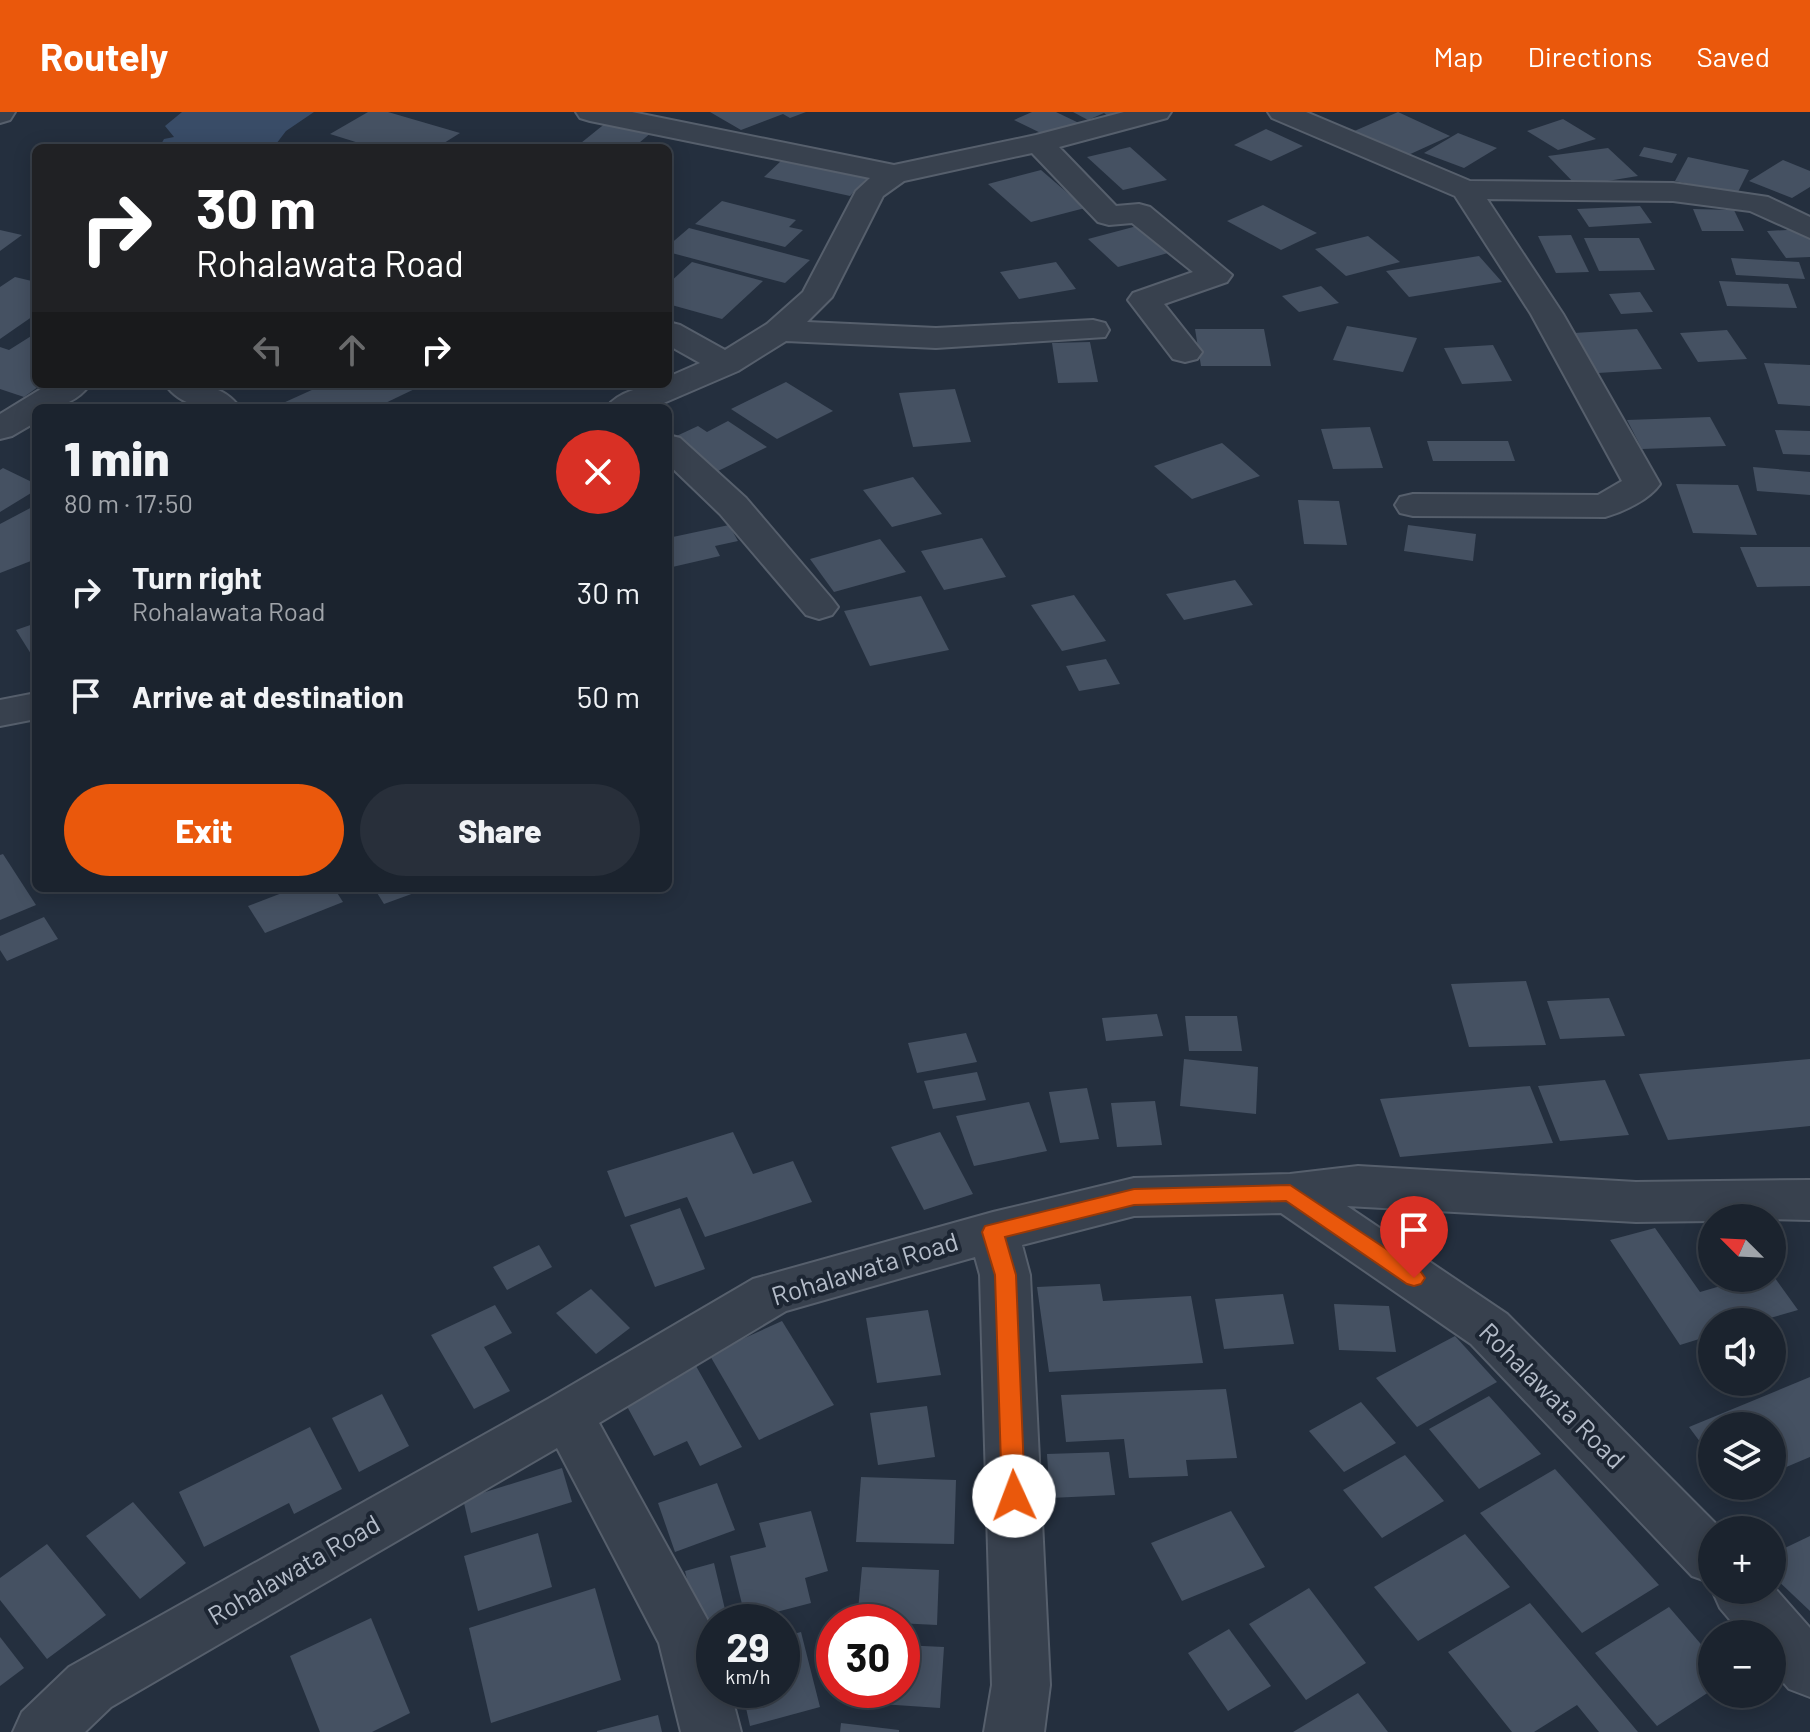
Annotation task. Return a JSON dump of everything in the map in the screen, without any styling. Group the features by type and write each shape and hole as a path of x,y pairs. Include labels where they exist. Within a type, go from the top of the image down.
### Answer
{"street":[{"path":"590,112 894,174 1039,143 1157,112"},
{"path":"1282,112 1466,190 1673,192 1757,203 1810,229"},
{"path":"1039,143 1109,216 1139,213 1216,275 1144,300 1185,352"},
{"path":"672,387 726,364 779,331 816,297 871,191 894,174"},
{"path":"1413,505 1605,506 1642,484 1547,314 1466,190"},
{"path":"779,331 936,338 1093,330"},
{"path":"672,334 726,364"},
{"path":"41,404 67,388"},
{"path":"189,388 216,404"},
{"path":"633,404 670,388"},
{"path":"0,429 32,409"},
{"path":"672,449 733,506 819,607"},
{"path":"0,713 32,707"},
{"path":"1290,1193 1358,1185 1636,1202 1810,1200"},
{"name":"Rohalawata Road","path":"43,1732 90,1687 567,1415 771,1294 993,1232 1134,1197 1290,1193 1489,1329 1698,1544"},
{"path":"993,1232 1005,1275 1021,1685 1014,1732"},
{"path":"567,1415 687,1638 711,1732"},
{"path":"1752,1604 1810,1670"}],"water":[{"path":"182,112 314,112 286,131 276,144 161,144 164,139 174,137 165,126"}],"building":[{"path":"368,112 388,112 460,133 442,144 362,144 330,134"},
{"path":"710,112 806,112 790,118 783,114 741,130"},
{"path":"1032,112 1056,112 1081,124 1051,138 1014,120"},
{"path":"1073,112 1126,112 1111,118 1104,113 1088,120"},
{"path":"1398,112 1450,136 1395,161 1343,136"},
{"path":"1563,119 1596,139 1558,150 1527,131"},
{"path":"607,122 652,132 638,144 580,144"},
{"path":"1266,129 1303,146 1271,161 1234,145"},
{"path":"1458,133 1497,148 1464,168 1424,153"},
{"path":"1130,147 1167,180 1123,190 1087,157"},
{"path":"1644,147 1677,154 1672,163 1639,156"},
{"path":"1608,148 1638,176 1577,186 1548,156"},
{"path":"1688,157 1749,170 1737,194 1675,181"},
{"path":"782,160 867,178 850,196 764,177"},
{"path":"1783,160 1810,171 1810,187 1792,198 1749,181"},
{"path":"1041,170 1085,208 1031,222 988,184"},
{"path":"722,201 796,220 789,227 803,230 785,247 695,224"},
{"path":"1263,205 1317,233 1281,250 1227,221"},
{"path":"1640,206 1652,223 1589,227 1577,209"},
{"path":"1693,209 1734,210 1744,231 1702,231"},
{"path":"1137,226 1168,253 1118,267 1088,239"},
{"path":"689,228 810,260 785,283 672,253 672,243"},
{"path":"1806,229 1810,234 1810,257 1786,258 1767,231"},
{"path":"0,230 22,235 0,251"},
{"path":"1571,235 1589,272 1556,273 1538,236"},
{"path":"1368,236 1400,262 1346,276 1315,249"},
{"path":"1584,238 1639,238 1655,270 1599,271"},
{"path":"1479,256 1502,282 1409,297 1386,271"},
{"path":"1731,258 1799,262 1805,279 1736,275"},
{"path":"692,262 763,281 722,319 672,305 672,280"},
{"path":"1056,262 1076,289 1019,299 1000,272"},
{"path":"15,277 32,281 32,317 0,339 0,287"},
{"path":"1719,281 1788,284 1797,308 1727,306"},
{"path":"1321,286 1339,303 1299,312 1282,296"},
{"path":"1640,292 1653,312 1621,314 1609,294"},
{"path":"1347,326 1417,338 1403,372 1333,360"},
{"path":"1195,329 1264,329 1271,366 1201,366"},
{"path":"1637,329 1662,369 1598,373 1574,333"},
{"path":"1727,330 1747,359 1698,362 1680,333"},
{"path":"32,336 32,388 36,388 24,397 0,389 0,347 9,350"},
{"path":"1090,342 1098,382 1058,383 1052,343"},
{"path":"1493,345 1512,381 1462,384 1444,348"},
{"path":"1764,363 1810,365 1810,406 1778,404"},
{"path":"786,382 833,411 777,439 731,409"},
{"path":"316,388 417,388 383,404 281,404"},
{"path":"955,389 971,442 913,447 899,393"},
{"path":"1710,417 1726,446 1642,449 1627,420"},
{"path":"728,421 767,447 718,471 672,440 698,426 707,432"},
{"path":"1370,427 1383,468 1333,469 1321,429"},
{"path":"1775,430 1810,431 1810,455 1783,454"},
{"path":"1427,441 1508,441 1515,461 1433,461"},
{"path":"1222,443 1260,476 1192,499 1154,466"},
{"path":"1753,467 1810,472 1810,495 1757,491"},
{"path":"3,468 32,482 32,492 0,512 0,470"},
{"path":"913,477 942,514 892,527 863,490"},
{"path":"1676,484 1738,485 1757,535 1693,533"},
{"path":"1298,500 1339,501 1347,545 1304,544"},
{"path":"32,507 32,561 0,573 0,524"},
{"path":"729,525 738,541 715,546 720,556 672,567 672,537"},
{"path":"1408,525 1476,534 1473,561 1404,551"},
{"path":"982,538 1006,577 944,590 921,551"},
{"path":"880,539 906,572 834,592 810,559"},
{"path":"1740,547 1810,547 1810,586 1757,587"},
{"path":"1235,580 1253,605 1184,620 1166,594"},
{"path":"1074,595 1106,641 1062,651 1031,605"},
{"path":"921,596 949,650 870,666 844,611"},
{"path":"32,624 32,656 16,630"},
{"path":"1106,659 1120,684 1079,691 1066,666"},
{"path":"3,854 36,905 0,920 0,855"},
{"path":"285,892 337,892 343,902 265,933 248,906"},
{"path":"376,892 417,892 384,904"},
{"path":"44,917 58,939 7,961 0,950 0,936"},
{"path":"1526,981 1546,1045 1469,1047 1451,984"},
{"path":"1609,998 1625,1036 1560,1039 1547,1001"},
{"path":"1157,1014 1163,1036 1106,1041 1102,1018"},
{"path":"1185,1016 1237,1016 1242,1051 1189,1051"},
{"path":"966,1033 977,1062 917,1073 908,1043"},
{"path":"1184,1059 1258,1067 1256,1114 1180,1106"},
{"path":"1810,1059 1810,1126 1668,1140 1639,1074"},
{"path":"977,1072 986,1100 933,1109 924,1081"},
{"path":"1605,1080 1629,1135 1560,1141 1538,1086"},
{"path":"1530,1086 1553,1143 1400,1157 1380,1099"},
{"path":"1087,1088 1099,1139 1060,1143 1049,1092"},
{"path":"1155,1101 1162,1145 1117,1147 1111,1103"},
{"path":"1029,1102 1047,1151 974,1166 956,1116"},
{"path":"733,1132 753,1174 793,1161 812,1202 705,1237 687,1197 625,1217 607,1171"},
{"path":"940,1132 973,1194 924,1210 891,1147"},
{"path":"680,1208 705,1269 655,1287 630,1225"},
{"path":"1655,1228 1698,1292 1785,1292 1798,1310 1786,1313 1786,1308 1698,1308 1698,1339 1680,1345 1610,1240"},
{"path":"539,1245 552,1267 507,1290 493,1267"},
{"path":"1100,1284 1103,1301 1191,1296 1203,1363 1049,1372 1037,1287"},
{"path":"591,1289 630,1328 596,1354 556,1313"},
{"path":"1283,1294 1294,1344 1224,1349 1215,1299"},
{"path":"1334,1304 1389,1306 1396,1352 1339,1350"},
{"path":"495,1305 512,1333 484,1347 510,1391 474,1409 431,1335"},
{"path":"928,1310 941,1375 877,1383 866,1318"},
{"path":"782,1321 834,1405 759,1440 709,1354"},
{"path":"1455,1336 1497,1382 1417,1427 1376,1378"},
{"path":"696,1366 742,1447 700,1466 687,1441 654,1456 623,1399"},
{"path":"1810,1377 1810,1457 1786,1467 1786,1412 1725,1412 1764,1396 1786,1396 1786,1387"},
{"path":"1226,1389 1237,1458 1186,1460 1188,1476 1129,1478 1124,1439 1066,1442 1061,1395"},
{"path":"382,1394 409,1446 359,1472 332,1418"},
{"path":"1489,1396 1541,1454 1479,1489 1429,1429"},
{"path":"1361,1402 1396,1443 1344,1472 1309,1431"},
{"path":"927,1406 935,1457 878,1465 870,1413"},
{"path":"1698,1423 1698,1439 1689,1427"},
{"path":"310,1427 342,1489 294,1514 289,1503 204,1547 179,1492"},
{"path":"1109,1452 1115,1495 1050,1498 1047,1454"},
{"path":"1405,1455 1444,1501 1382,1538 1343,1490"},
{"path":"562,1468 572,1502 471,1533 463,1499"},
{"path":"1555,1469 1659,1585 1582,1633 1480,1513"},
{"path":"861,1477 956,1480 954,1544 856,1542"},
{"path":"717,1483 735,1530 675,1552 658,1503"},
{"path":"133,1502 186,1563 140,1599 86,1536"},
{"path":"811,1511 828,1571 805,1578 811,1603 800,1606 742,1604 730,1556 766,1547 759,1523"},
{"path":"1231,1511 1265,1567 1182,1601 1151,1543"},
{"path":"538,1533 552,1587 478,1611 464,1556"},
{"path":"1465,1534 1510,1587 1418,1641 1374,1587"},
{"path":"1810,1536 1810,1611 1786,1588 1786,1547"},
{"path":"47,1544 106,1615 47,1659 0,1600 0,1578"},
{"path":"714,1563 724,1604 696,1604 696,1618 685,1571"},
{"path":"862,1567 939,1570 937,1625 920,1624 920,1604 859,1604"},
{"path":"595,1588 621,1680 491,1723 469,1628"},
{"path":"1309,1588 1366,1663 1306,1700 1249,1624"},
{"path":"1530,1603 1638,1732 1599,1732 1577,1705 1534,1732 1512,1732 1448,1652"},
{"path":"1669,1607 1698,1641 1698,1699 1657,1726 1595,1653"},
{"path":"371,1618 410,1713 372,1732 320,1732 290,1656"},
{"path":"1229,1629 1271,1686 1228,1711 1188,1653"},
{"path":"800,1632 816,1691 816,1708 750,1726 746,1708 800,1708"},
{"path":"0,1637 24,1668 0,1686"},
{"path":"920,1646 944,1647 940,1708 920,1707"},
{"path":"1358,1693 1388,1732 1293,1732"},
{"path":"658,1715 662,1732 597,1732 597,1731"},
{"path":"841,1723 899,1730 899,1732 840,1732"}],"route":[{"path":"1014,1496 1005,1275 993,1232 1134,1197 1290,1193 1414,1278"}]}
